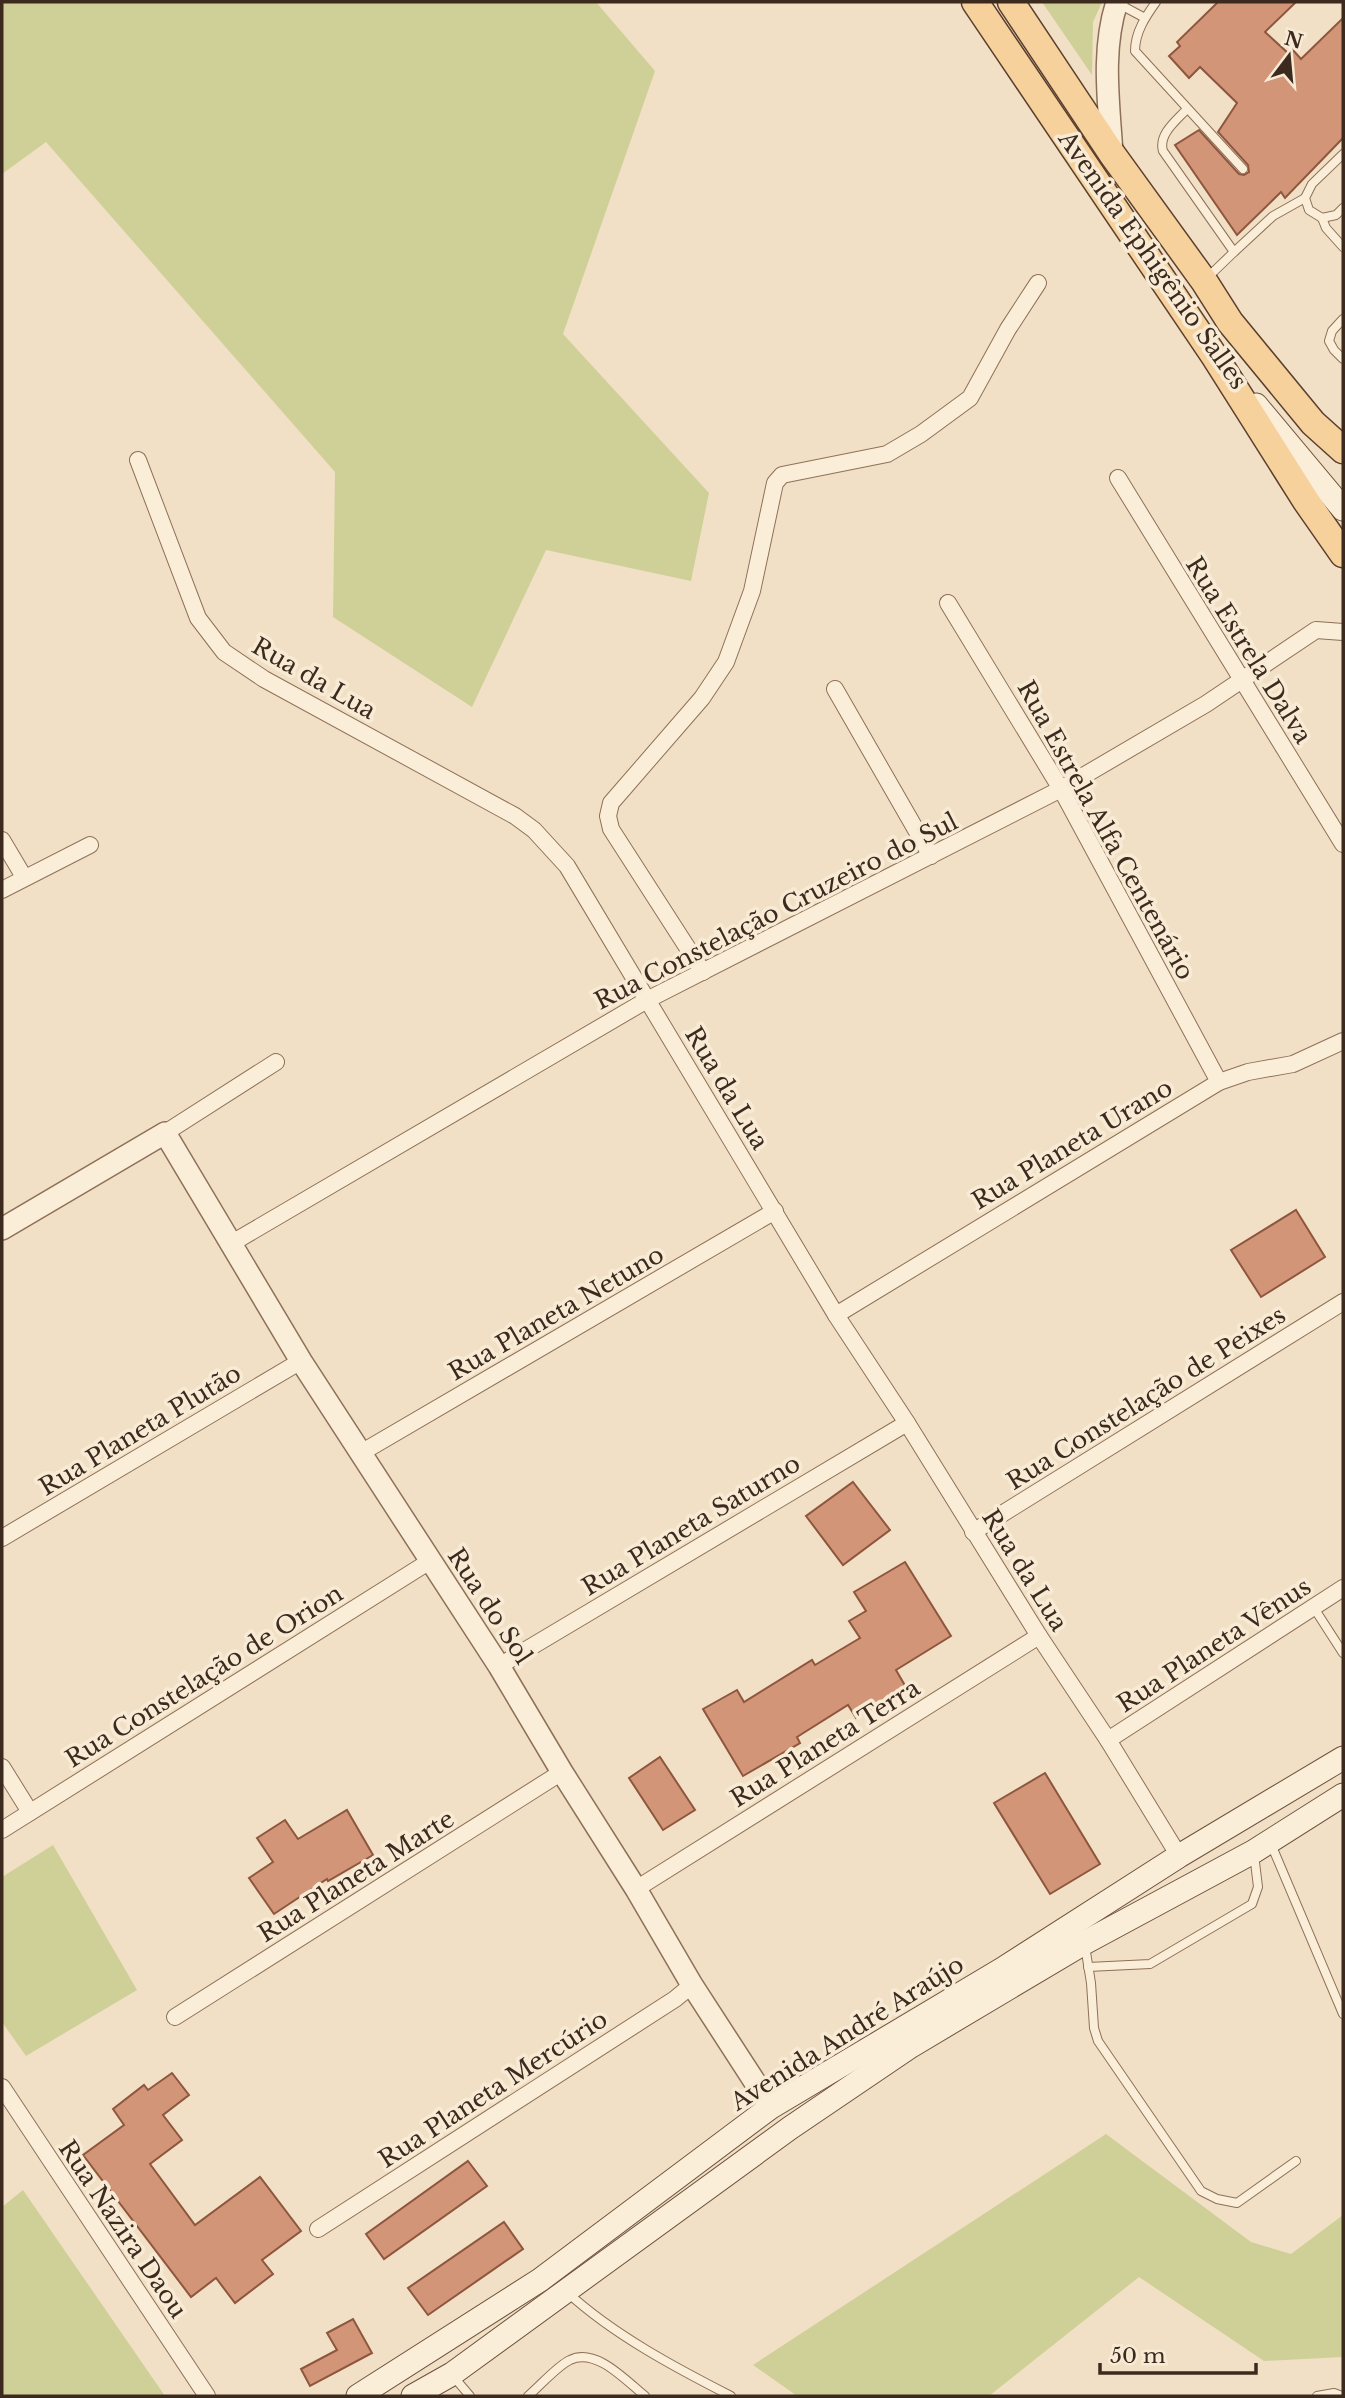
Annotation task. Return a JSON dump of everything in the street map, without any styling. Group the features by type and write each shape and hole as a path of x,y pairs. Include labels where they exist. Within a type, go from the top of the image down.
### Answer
{"main road":[{"name":"Avenida Ephigênio Salles","path":"975,2 1215,357 1343,509"},
{"name":"Avenida Ephigênio Salles","path":"1011,2 1112,154 1204,281 1230,322 1343,457"},
{"path":"1215,357 1306,501 1343,554"},
{"name":"Avenida Ephigênio Salles","path":"1313,423 1343,450"},
{"name":"Avenida André Araújo","path":"358,2396 540,2280 771,2107 1001,1970 1179,1856 1343,1758"},
{"name":"Avenida André Araújo","path":"413,2396 452,2374 790,2128 911,2046 1084,1943 1262,1846 1343,1796"}],"street":[{"path":"1112,154 1107,52 1110,26 1117,2"},
{"path":"703,972 611,829 608,816 611,803 702,698 726,662 752,591 775,483 782,475 887,454 921,434 970,398 1008,329 1038,283"},
{"name":"Rua da Lua","path":"138,460 198,618 224,652 264,680 486,799 534,830 568,866 836,1315 1108,1740 1179,1856"},
{"name":"Rua Estrela Dalva","path":"1118,478 1343,844"},
{"name":"Rua Estrela Alfa Centenário","path":"948,603 1061,789 1219,1082"},
{"name":"Rua Constelação Cruzeiro do Sul","path":"232,1243 647,1000 1061,789 1194,712 1316,630 1343,632"},
{"path":"835,689 931,856"},
{"path":"2,840 24,877"},
{"path":"2,890 90,845"},
{"name":"Rua Planeta Urano","path":"836,1315 1219,1082 1248,1072 1293,1064 1343,1041"},
{"path":"2,1229 165,1133 276,1062"},
{"name":"Rua do Sol","path":"165,1133 301,1361 499,1666 692,1985 771,2107"},
{"name":"Rua Planeta Netuno","path":"359,1454 775,1210"},
{"name":"Rua Constelação de Peixes","path":"973,1532 1343,1302"},
{"name":"Rua Planeta Plutão","path":"2,1538 301,1361"},
{"name":"Rua Planeta Saturno","path":"499,1666 907,1423"},
{"name":"Rua Constelação de Orion","path":"2,1830 430,1561"},
{"name":"Rua Planeta Vênus","path":"1108,1740 1343,1588"},
{"name":"Rua Planeta Terra","path":"636,1889 1039,1636"},
{"path":"2,1767 30,1812"},
{"name":"Rua Planeta Marte","path":"175,2017 562,1772"},
{"name":"Rua Planeta Mercúrio","path":"318,2228 675,1999 692,1985"},
{"name":"Rua Nazira Daou","path":"2,2087 207,2396"}],"lane":[{"path":"1117,2 1145,18"},
{"path":"1156,2 1145,18 1135,43 1135,51 1243,169"},
{"path":"1187,109 1163,137 1163,151 1234,252"},
{"path":"1204,281 1273,216 1305,198 1312,184 1343,153"},
{"path":"1305,198 1309,210 1322,218 1326,228 1343,247"},
{"path":"1322,218 1336,215 1343,208"},
{"path":"1336,215 1343,222"},
{"path":"1343,319 1332,331 1329,341 1343,359"},
{"path":"1314,1608 1343,1653"},
{"path":"1088,1967 1150,1964 1252,1904 1258,1887 1262,1846"},
{"path":"1262,1846 1343,2014"},
{"path":"1084,1943 1094,2028 1098,2041 1201,2191 1217,2199 1237,2203 1296,2161"},
{"path":"566,2292 585,2309 679,2370 731,2396"},
{"path":"528,2396 569,2360 584,2356 598,2360 645,2396"},
{"path":"452,2374 470,2396"},
{"path":"1317,2396 1334,2393 1342,2396"}],"green space":[{"path":"2,2 596,2 655,71 563,334 709,493 691,581 546,550 472,707 333,617 335,472 46,142 2,174"},
{"path":"1042,2 1102,2 1093,22 1092,75"},
{"path":"53,1845 137,1990 26,2056 2,2022 2,1877"},
{"path":"1106,2134 1251,2242 1291,2254 1343,2215 1343,2357 1264,2361 1139,2277 989,2396 797,2396 753,2365"},
{"path":"23,2190 165,2396 2,2396 2,2207"}],"building":[{"path":"1218,2 1296,2 1265,32 1288,53 1292,49 1301,59 1343,18 1343,138 1285,198 1281,192 1237,235 1175,145 1199,130 1239,174 1249,172 1248,165 1218,132 1237,103 1200,67 1189,78 1169,56 1180,46 1177,42"},
{"path":"1296,1210 1325,1257 1261,1297 1231,1250"},
{"path":"853,1482 890,1530 843,1565 806,1516"},
{"path":"905,1562 951,1636 896,1670 907,1689 856,1718 848,1705 797,1737 800,1743 743,1776 703,1709 737,1690 744,1702 812,1660 815,1665 860,1638 849,1621 866,1611 854,1592"},
{"path":"660,1757 695,1810 663,1830 629,1778"},
{"path":"1045,1773 1100,1864 1050,1894 994,1803"},
{"path":"347,1810 373,1855 328,1881 327,1879 274,1914 249,1878 273,1862 257,1838 285,1820 298,1839"},
{"path":"172,2073 189,2095 163,2115 182,2140 150,2164 195,2225 260,2177 301,2231 262,2260 273,2274 235,2303 216,2278 191,2297 83,2155 124,2125 113,2109 144,2085 148,2090"},
{"path":"468,2161 487,2186 384,2259 366,2234"},
{"path":"504,2222 523,2249 428,2315 408,2288"},
{"path":"353,2319 372,2353 310,2386 301,2369 337,2350 327,2333"}]}
